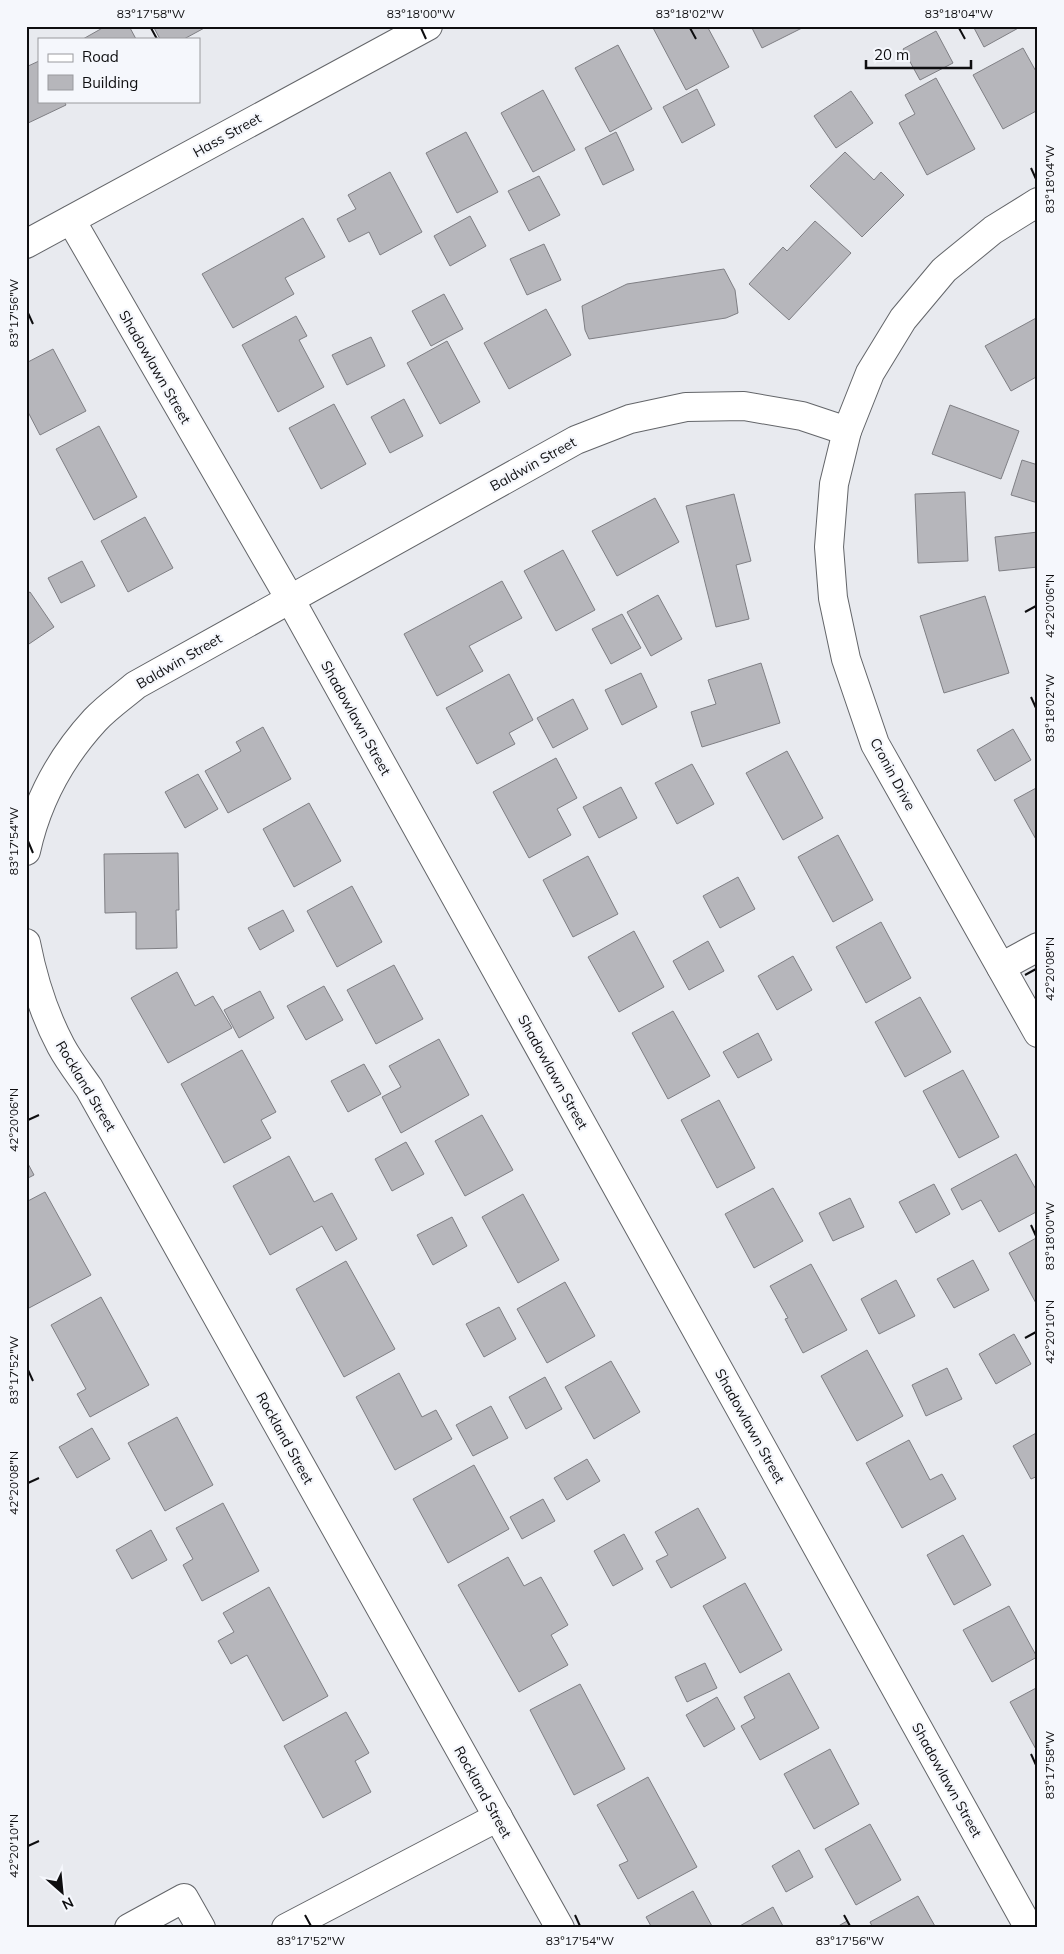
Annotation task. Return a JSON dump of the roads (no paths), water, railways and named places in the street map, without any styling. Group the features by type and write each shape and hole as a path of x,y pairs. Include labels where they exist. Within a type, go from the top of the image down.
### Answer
{"street":[{"name":"Hass Street","path":"26,244 428,26"},
{"path":"847,431 870,373 903,319 944,270 993,230 1038,202"},
{"name":"Shadowlawn Street","path":"71,220 290,599 1029,1928"},
{"name":"Baldwin Street","path":"29,839 47,788 66,756 96,719 136,685 576,440 630,419 686,407 744,406 802,416 847,431"},
{"name":"Cronin Drive","path":"847,431 834,484 829,547 833,598 846,659 875,744 1038,1033"},
{"name":"Rockland Street","path":"26,943 32,971 46,1015 61,1047 89,1088 560,1928"},
{"path":"1001,967 1038,947"},
{"path":"286,1928 498,1818"},
{"path":"129,1928 184,1898 201,1928"}]}
